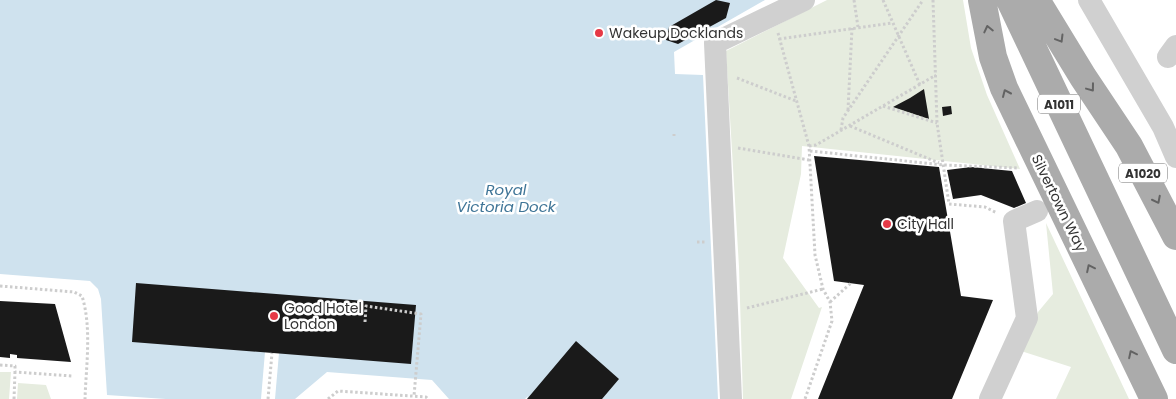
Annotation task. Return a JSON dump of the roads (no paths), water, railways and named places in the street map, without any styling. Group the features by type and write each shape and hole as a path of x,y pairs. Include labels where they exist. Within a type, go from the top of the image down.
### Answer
{"main road":[{"name":"Silvertown Way","path":"982,0 993,57 1004,88 1154,399"},
{"name":"A1011","path":"1010,0 1176,350"},
{"name":"A1020","path":"1036,0 1083,77 1130,146 1176,236"}],"street":[{"path":"731,399 715,43 804,0"},
{"path":"1089,0 1163,127 1176,157"},
{"path":"990,399 1026,318 1014,221 1037,211"}],"water":[{"name":"Royal Victoria Dock","path":"0,0 765,0 674,52 675,74 703,75 718,399 527,399 528,396 525,399 449,399 432,380 327,372 295,399 166,399 107,395 101,299 98,289 90,281 0,274"}],"place":[{"name":"Wakeup Docklands","path":"599,33"},
{"name":"City Hall","path":"887,224"},
{"name":"Good Hotel London","path":"274,316"}]}
